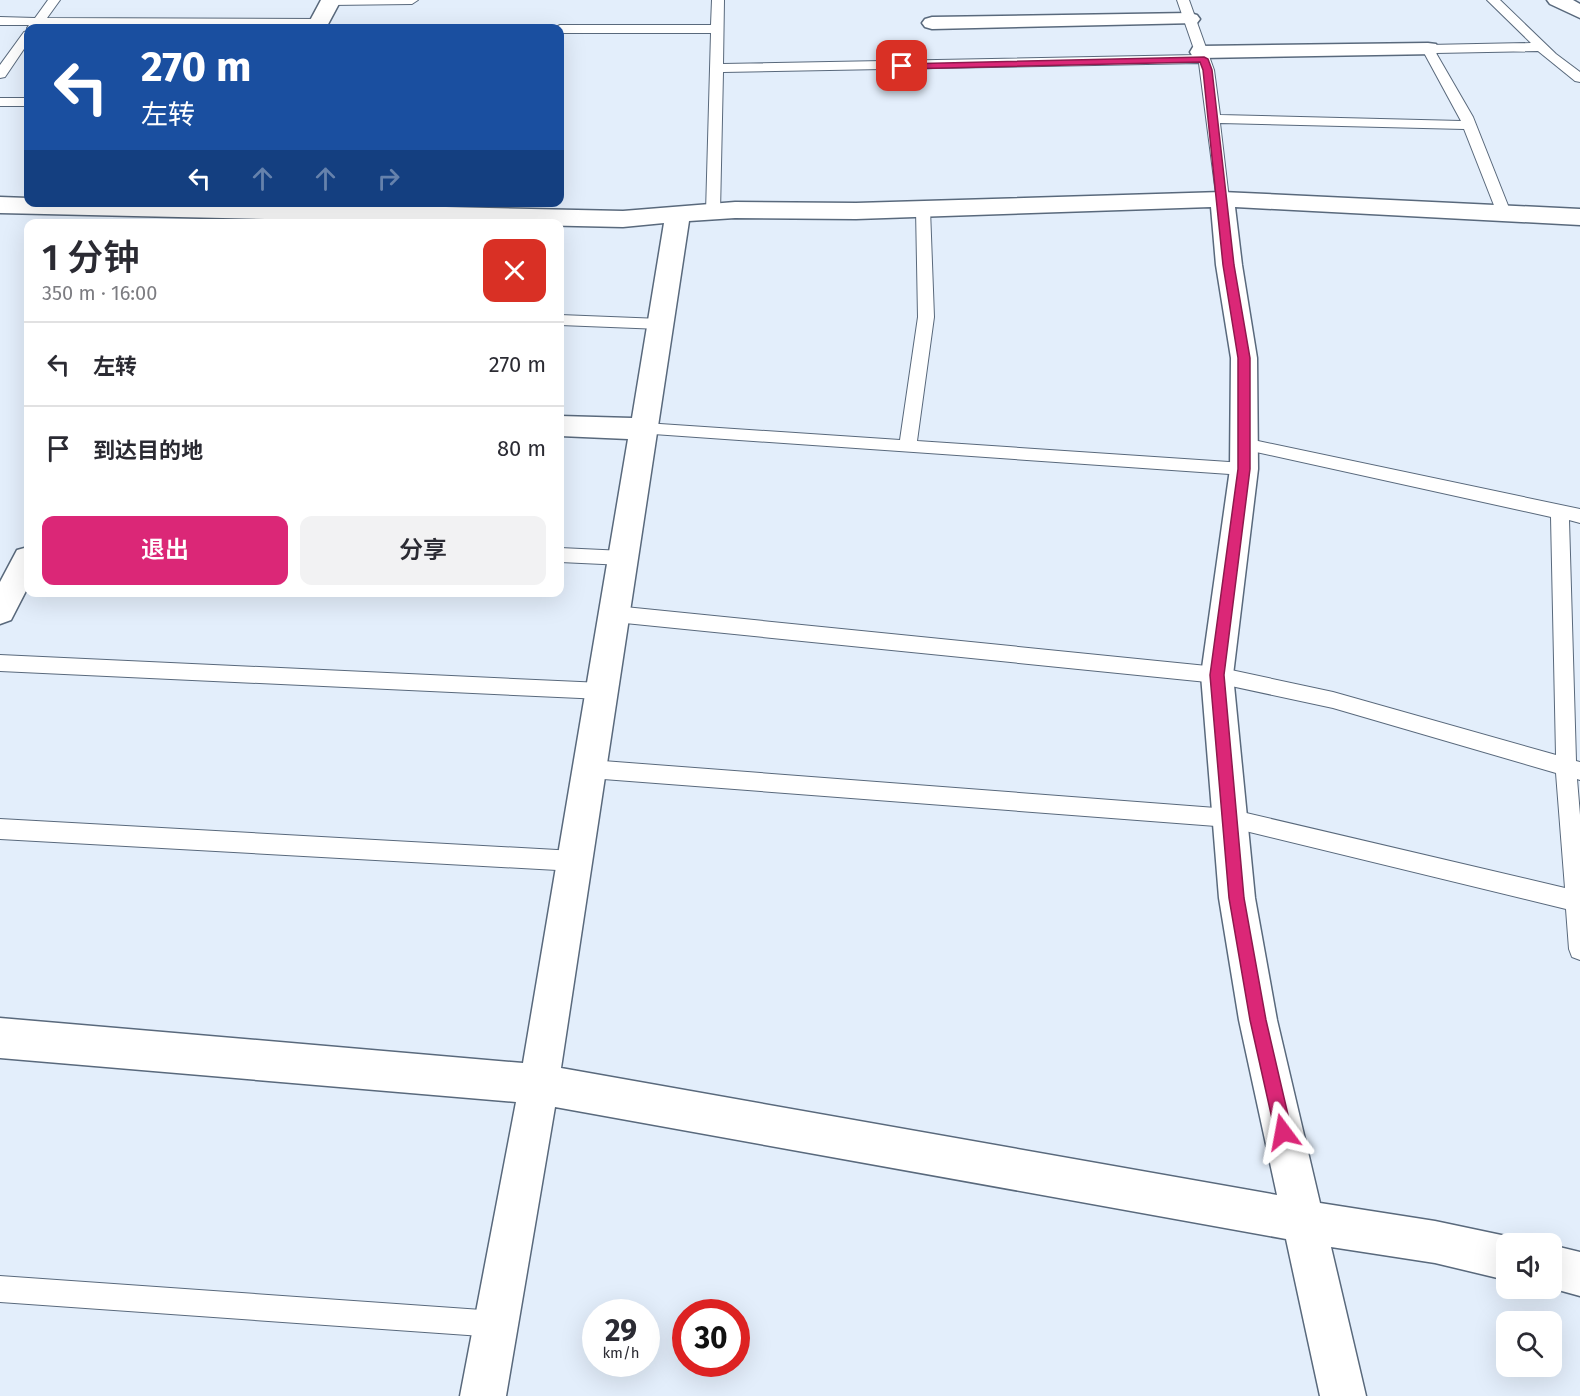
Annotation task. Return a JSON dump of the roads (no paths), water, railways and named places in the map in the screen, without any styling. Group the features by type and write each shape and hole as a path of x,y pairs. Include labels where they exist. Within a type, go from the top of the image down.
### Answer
{"street":[{"path":"318,24 331,0"},
{"path":"1557,0 1580,12"},
{"path":"932,23 1187,10"},
{"path":"1203,56 1428,49"},
{"path":"0,198 24,198"},
{"path":"1222,199 1229,265 1244,358 1244,457 1217,675 1237,898 1258,1020 1343,1396"},
{"path":"62,207 622,219 713,212 923,209 1222,199 1580,217"},
{"path":"0,205 24,206"},
{"path":"464,207 626,211 678,215"},
{"path":"483,1396 539,1084 678,215"},
{"path":"564,426 645,429"},
{"path":"0,611 24,566"},
{"path":"0,1038 539,1084 1303,1221 1435,1242 1496,1256"},
{"path":"1562,1270 1580,1274"}],"lane":[{"path":"37,24 54,0"},
{"path":"331,0 412,0"},
{"path":"713,212 718,0"},
{"path":"1493,0 1541,46 1580,78"},
{"path":"1187,10 1208,70 1222,199"},
{"path":"0,21 27,24"},
{"path":"564,29 718,28"},
{"path":"0,74 24,41"},
{"path":"1504,213 1469,125 1428,49 1541,46"},
{"path":"717,68 1203,56"},
{"path":"0,102 24,102"},
{"path":"1213,119 1469,125"},
{"path":"908,446 926,317 923,209"},
{"path":"564,320 661,324"},
{"path":"645,429 908,446 1244,457 1580,516"},
{"path":"1560,512 1573,770 1576,901 1580,949"},
{"path":"564,555 624,558"},
{"path":"615,614 1217,675 1333,700 1573,770"},
{"path":"0,663 602,691"},
{"path":"590,769 1229,818 1576,901"},
{"path":"0,829 575,861"},
{"path":"0,1289 496,1324"}]}
